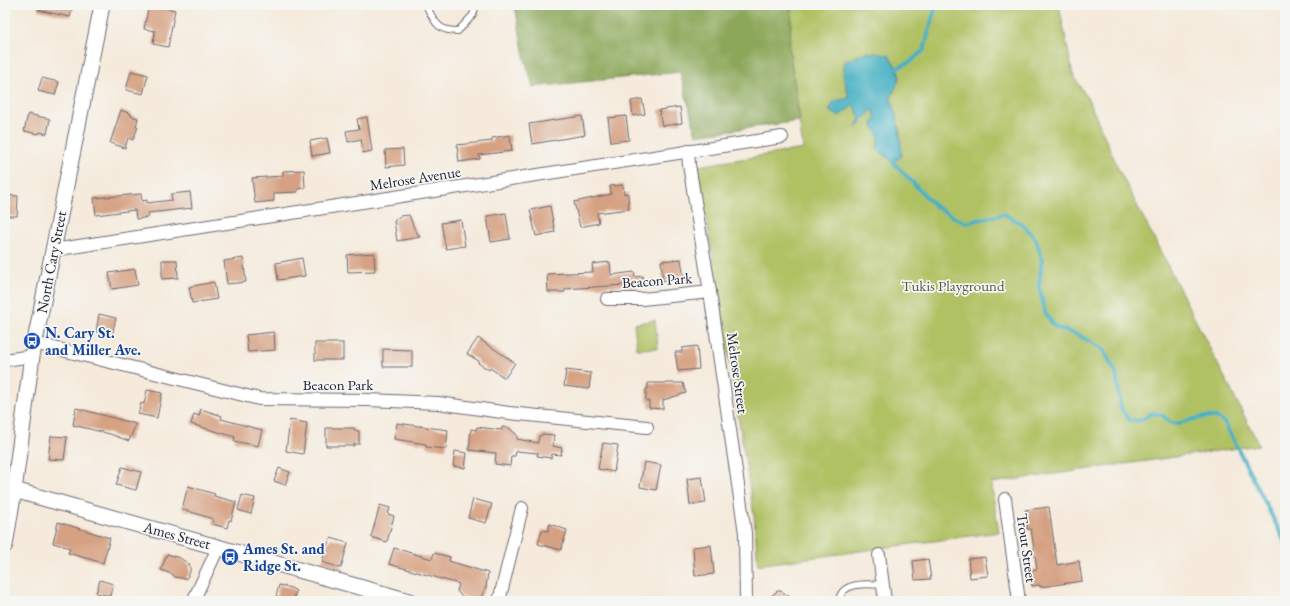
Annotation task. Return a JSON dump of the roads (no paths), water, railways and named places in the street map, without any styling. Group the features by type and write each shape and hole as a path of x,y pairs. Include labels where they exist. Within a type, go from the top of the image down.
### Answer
{"street":[{"name":"North Cary Street","path":"6,537 14,490 33,350 102,5"},
{"name":"Melrose Avenue","path":"53,250 782,137"},
{"name":"Melrose Street","path":"688,152 745,533 746,601"},
{"name":"Beacon Park","path":"607,299 642,299 710,292"},
{"name":"Beacon Park","path":"33,350 258,399 368,400 438,403 509,413 647,427"},
{"path":"5,360 33,350"},
{"name":"Ames Street","path":"14,490 218,546 387,598 409,601"},
{"name":"Trout Street","path":"1005,500 1018,601"},
{"path":"499,601 522,508"},
{"path":"193,601 218,546"},
{"path":"879,555 885,601"}],"lane":[{"path":"426,5 440,28 448,31 458,31 473,15 476,5"},
{"path":"840,601 840,595 848,587 864,584 883,584"}],"water":[{"path":"867,52 889,55 897,68 900,77 891,98 899,126 902,156 893,162 877,149 879,137 872,123 876,118 873,110 855,128 860,118 854,105 839,116 829,111 834,101 849,98 843,74 845,61"}],"waterway":[{"path":"895,71 897,68 910,62 924,50 936,5"},
{"path":"892,158 893,162 936,207 965,223 1004,214 1022,224 1036,239 1042,259 1039,286 1045,313 1055,327 1078,335 1103,349 1116,373 1121,408 1129,420 1141,420 1152,413 1162,415 1169,422 1176,424 1205,417 1216,417 1225,423 1285,542"}],"place":[{"name":"N. Cary St. and Miller Ave.","path":"32,341"},
{"name":"Ames St. and Ridge St.","path":"230,557"}],"park label":[{"name":"Tukis Playground","path":"953,285"}]}
